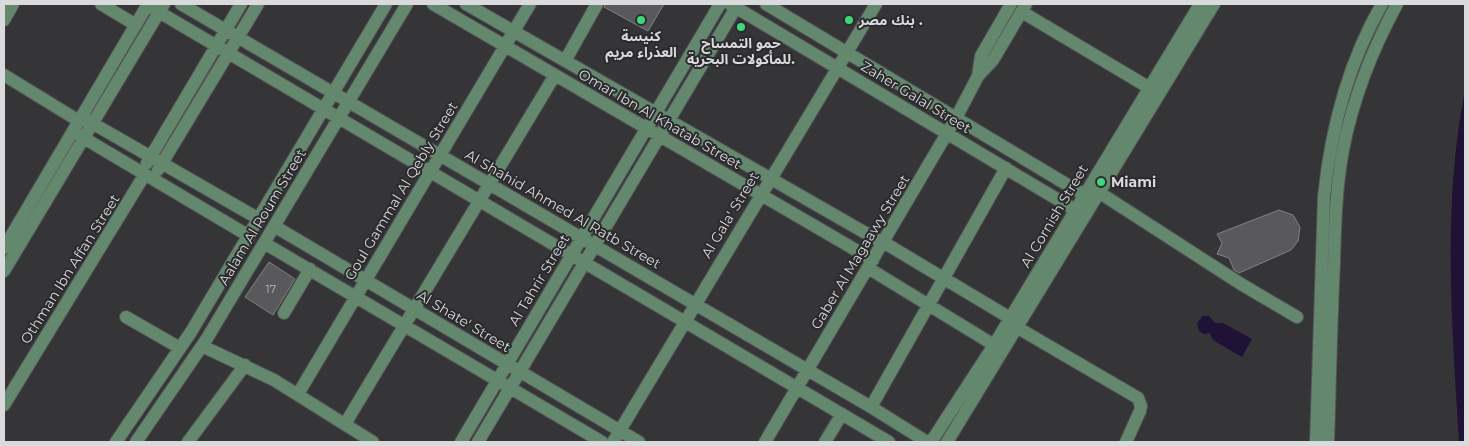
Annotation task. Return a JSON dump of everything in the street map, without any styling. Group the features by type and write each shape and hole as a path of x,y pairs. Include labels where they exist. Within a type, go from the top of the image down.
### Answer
{"street":[{"path":"4,20 13,4"},
{"path":"101,4 136,25"},
{"name":"Al Shahid Ahmed Al Ratb Street","path":"182,4 928,442"},
{"name":"Othman Ibn Affan Street","path":"147,175 150,157 241,4"},
{"name":"Othman Ibn Affan Street","path":"4,405 147,175 162,164 258,4"},
{"name":"Aalam Al Roum Street","path":"116,442 191,332 386,4"},
{"name":"Aalam Al Roum Street","path":"136,442 204,343 406,4"},
{"name":"Omar Ibn Al Khatab Street","path":"433,4 760,194 870,264 929,305 994,345"},
{"name":"Omar Ibn Al Khatab Street","path":"466,4 883,242 1138,398 1141,406 1140,411 1126,442"},
{"name":"Goul Gammal Al Qebly Street","path":"298,394 530,4"},
{"path":"565,61 598,4"},
{"name":"Al Tahrir Street","path":"461,442 720,4"},
{"name":"Zaher Galal Street","path":"766,4 956,118 1297,317"},
{"name":"Al Gala' Street","path":"612,442 876,4"},
{"name":"Al Cornish Street","path":"1093,197 1148,87 1200,4"},
{"name":"Al Cornish Street","path":"947,442 1014,323 1080,213 1093,197 1214,4"},
{"path":"1316,442 1324,196 1329,157 1348,81 1382,4"},
{"path":"1328,442 1333,275 1339,172 1348,125 1362,80 1397,4"},
{"path":"4,271 148,5 161,8 216,46 798,387 842,414 869,437 889,442"},
{"path":"478,442 660,136 735,5"},
{"name":"Zaher Galal Street","path":"735,5 1080,213"},
{"name":"Gaber Al Magaawy Street","path":"978,76 981,56 1008,5"},
{"path":"4,248 82,126 161,8"},
{"path":"1024,8 1148,87"},
{"name":"Gaber Al Magaawy Street","path":"765,442 956,118 978,76 993,60 1024,8"},
{"path":"4,75 82,126 147,175 249,236"},
{"path":"345,424 481,201 555,75"},
{"path":"82,126 150,157 258,219"},
{"path":"871,407 1006,168"},
{"name":"Al Shate' Street","path":"274,226 639,442"},
{"path":"264,243 602,442"},
{"path":"284,313 310,269"},
{"path":"204,310 209,315 219,318"},
{"path":"126,317 180,348"},
{"name":"Al Cornish Street","path":"931,442 994,345 1014,323"},
{"path":"191,332 198,333 204,343 298,394 345,424 358,438 373,442"},
{"path":"188,442 244,365"},
{"path":"826,442 842,414"}],"shaded area":[{"path":"1465,90 1465,442 1459,442 1452,310 1451,222 1453,177"},
{"path":"1203,316 1209,316 1215,323 1223,323 1252,339 1242,357 1213,340 1210,333 1204,334 1199,331 1197,323"}],"building":[{"name":"كنيسة العذراء مريم","path":"605,4 664,4 648,31 604,7"},
{"path":"1279,210 1293,215 1300,227 1298,241 1291,250 1239,273 1234,270 1229,258 1217,254 1222,243 1217,234"},
{"path":"269,262 295,279 273,315 245,297"}],"place":[{"name":"كنيسة العذراء مريم","path":"641,20"},
{"name":"بنك مصر .","path":"849,20"},
{"name":"حمو التمساح للمأكولات البحرية.","path":"741,27"},
{"name":"Miami","path":"1101,182"}]}
